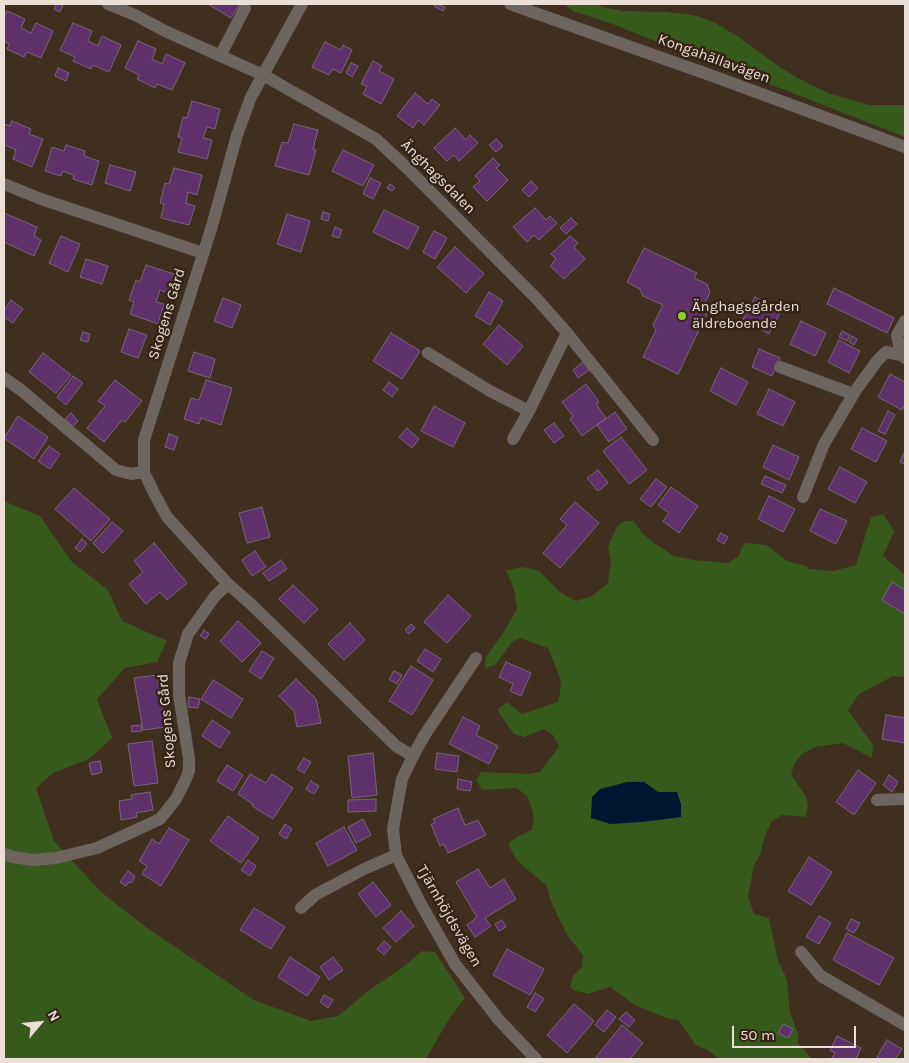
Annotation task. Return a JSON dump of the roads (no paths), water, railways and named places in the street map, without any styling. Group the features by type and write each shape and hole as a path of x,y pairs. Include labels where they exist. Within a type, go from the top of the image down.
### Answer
{"street":[{"path":"108,4 263,76"},
{"name":"Skogens Gård","path":"302,4 251,97 237,135 203,253 144,440 144,472 167,517 228,584 252,605 396,746 412,756"},
{"name":"Kongahällavägen","path":"510,4 535,8 905,147"},
{"path":"220,56 245,8"},
{"name":"Änghagsdalen","path":"263,76 376,139 537,299 567,333 653,440"},
{"name":"Skogens Gård","path":"4,184 41,199 203,253"},
{"path":"803,497 824,444 854,394 877,361 886,352 903,356 897,335 905,321"},
{"path":"512,439 529,411 567,333"},
{"path":"428,354 490,391 529,411"},
{"path":"780,368 854,394"},
{"path":"4,378 21,390 116,470 132,474 144,472"},
{"name":"Skogens Gård","path":"4,854 32,860 56,858 97,848 160,819 176,799 189,771 189,759 179,695 179,663 188,634 216,596 228,584"},
{"name":"Tjärnhöjdsvägen","path":"476,658 412,756 402,779 393,829 396,855 455,964 499,1020 536,1059"},
{"path":"877,800 905,799"},
{"path":"301,908 315,895 364,869 396,855"},
{"path":"801,952 822,976 905,1025"}],"water":[{"path":"628,782 644,782 658,792 677,792 681,804 681,817 610,824 591,818 592,797 600,789"}],"place":[{"name":"Änghagsgården äldreboende","path":"682,316"}]}
